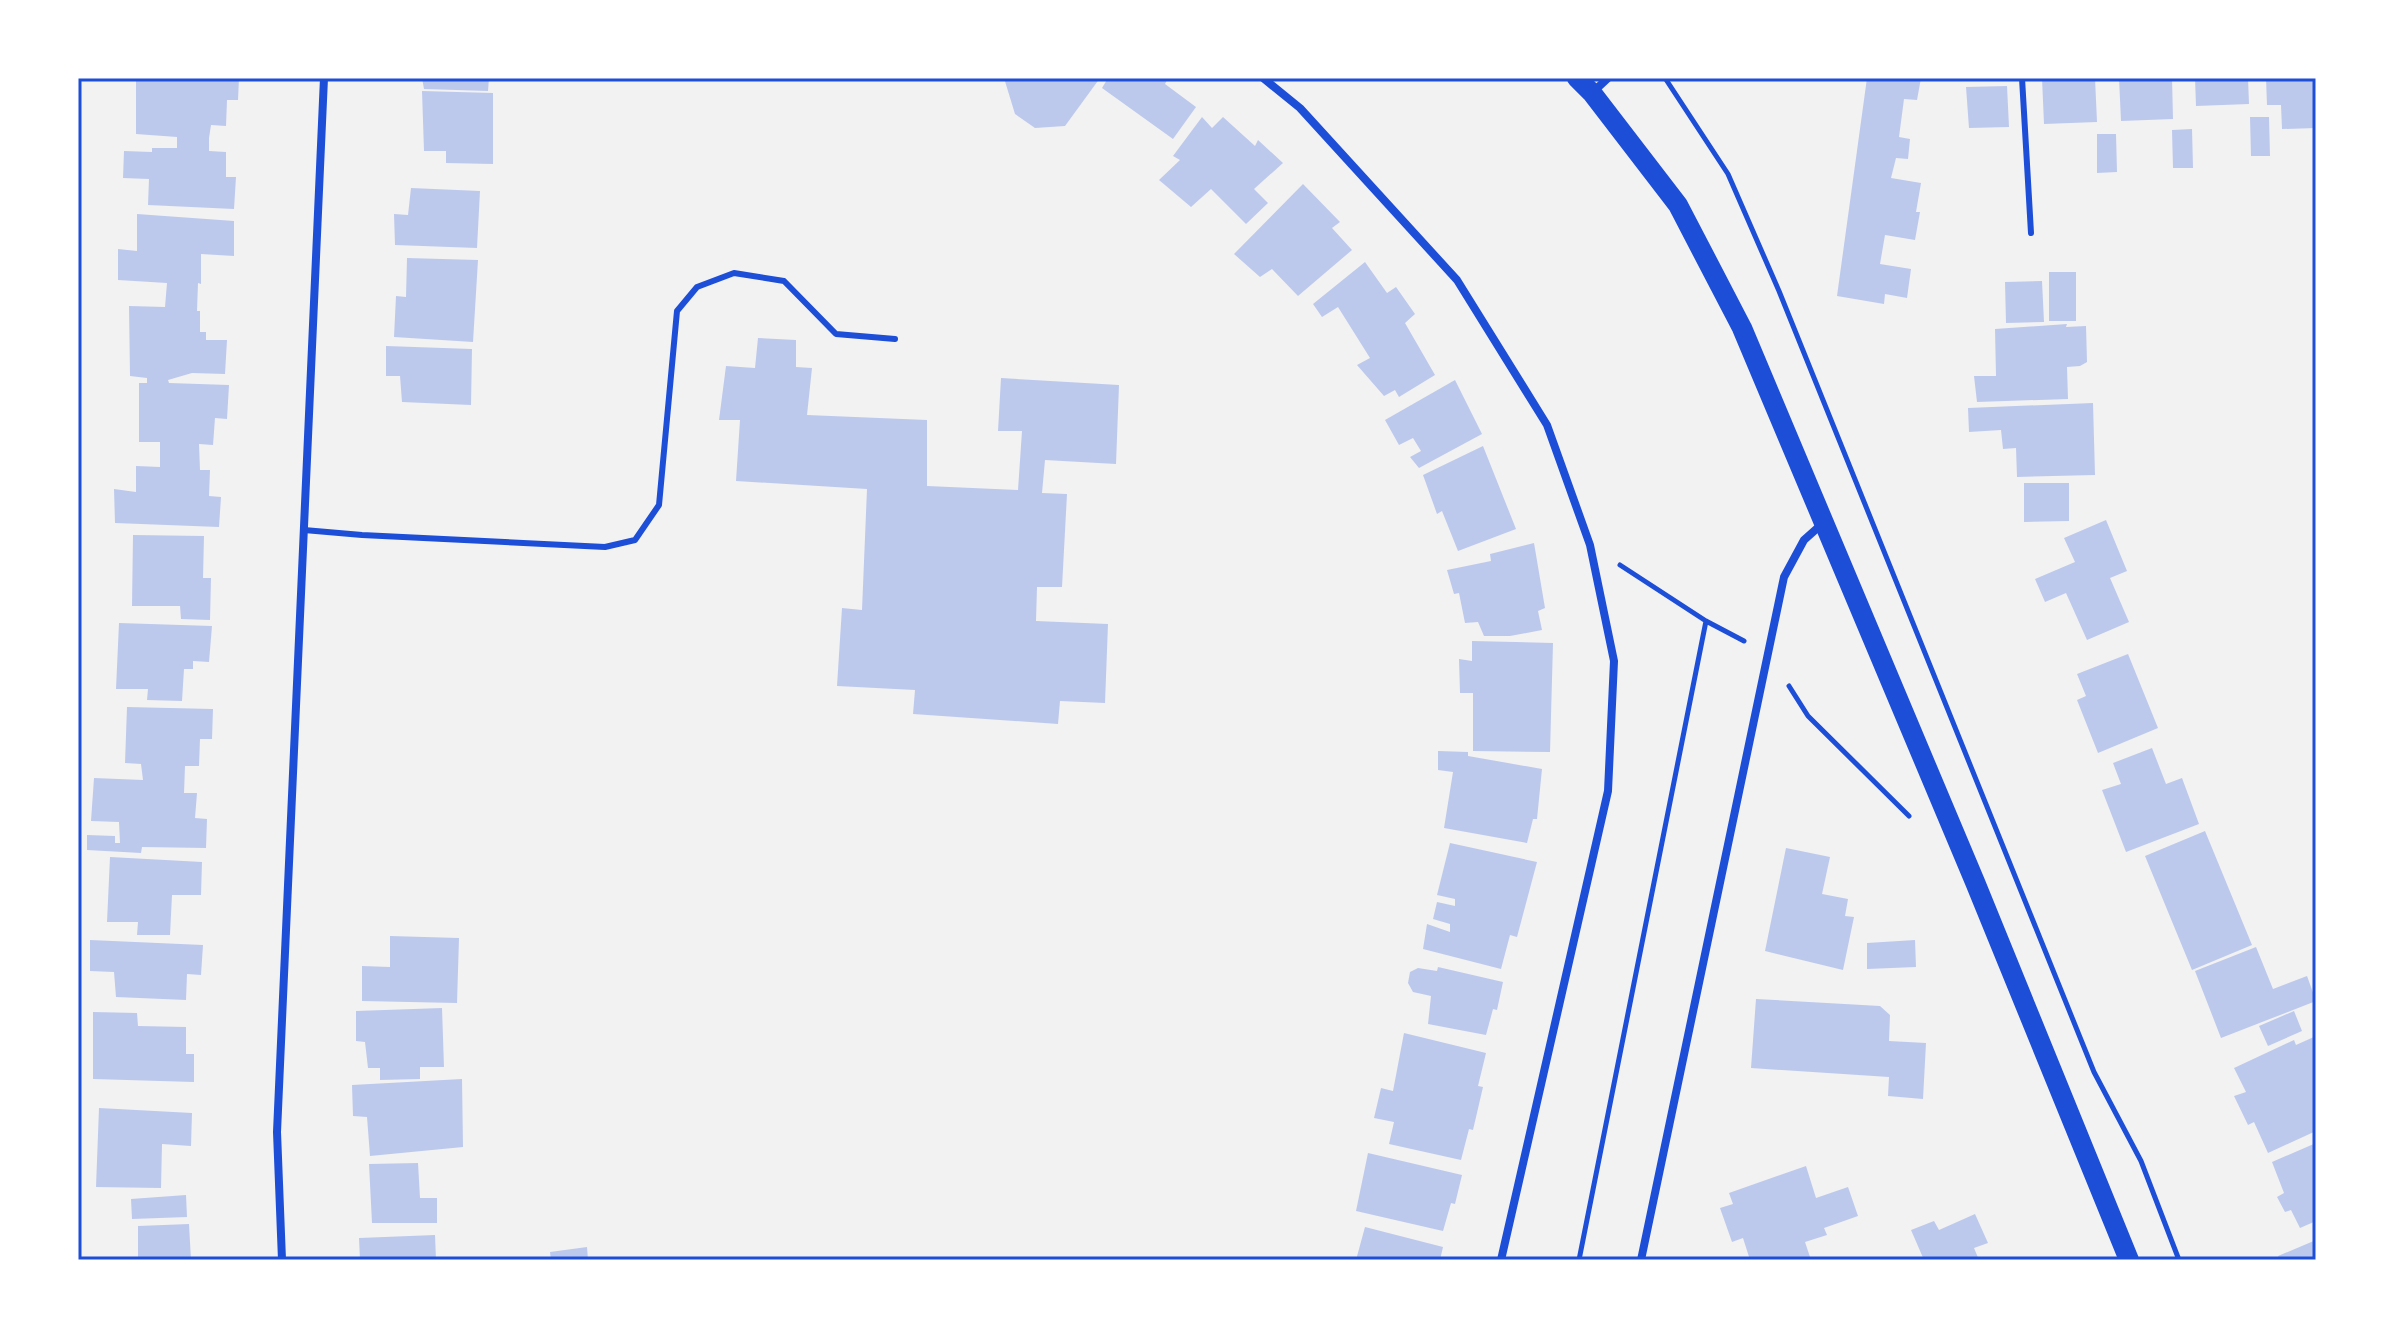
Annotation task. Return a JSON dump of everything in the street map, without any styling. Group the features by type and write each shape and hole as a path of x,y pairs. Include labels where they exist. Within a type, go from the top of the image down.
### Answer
{"main road":[{"path":"1585,85 1678,205 1742,328 1825,521 2129,1260"}],"street":[{"path":"282,1260 277,1132 324,78"},
{"path":"1263,78 1300,108 1457,280 1547,425 1590,545 1614,661 1608,791 1501,1260"},
{"path":"1585,85 1608,78"},
{"path":"1641,1260 1784,577 1804,540 1825,521"}],"lane":[{"path":"2022,78 2031,233"},
{"path":"304,530 605,547 635,540 659,505 677,311 697,287 734,273 784,281 836,334 895,339"}],"path":[{"path":"1665,78 1728,174 2094,1072 2141,1161 2179,1260"},
{"path":"1590,545 1706,621 1770,654 1808,716 1920,827"},
{"path":"1579,1260 1706,621"}],"building":[{"path":"136,78 239,78 238,100 227,100 226,126 211,125 209,138 209,151 226,152 226,177 236,177 234,209 148,205 149,179 123,178 124,151 152,152 152,148 177,148 177,137 136,134"},
{"path":"422,78 489,78 488,91 424,89"},
{"path":"1004,78 1100,78 1065,126 1035,128 1015,114"},
{"path":"1108,78 1168,78 1165,84 1196,107 1173,139 1102,88"},
{"path":"1867,78 1921,78 1917,100 1904,99 1899,137 1910,139 1908,159 1896,158 1891,178 1921,183 1915,240 1885,235 1880,264 1911,269 1907,298 1885,294 1884,304 1837,296"},
{"path":"2042,78 2095,78 2097,122 2044,124"},
{"path":"2119,78 2172,78 2173,119 2121,121"},
{"path":"2195,78 2248,78 2249,104 2196,106"},
{"path":"2266,78 2316,78 2316,128 2282,129 2281,105 2267,105"},
{"path":"2007,86 2009,127 1969,128 1966,87"},
{"path":"422,91 493,93 493,164 446,163 446,151 424,151"},
{"path":"1202,117 1212,128 1223,117 1255,146 1258,140 1283,163 1254,189 1268,203 1246,224 1211,189 1191,207 1159,180 1180,160 1173,156"},
{"path":"2250,117 2269,117 2270,156 2251,156"},
{"path":"2192,129 2193,168 2173,168 2172,130"},
{"path":"2097,134 2116,134 2117,172 2097,173"},
{"path":"1303,184 1340,222 1332,228 1352,250 1298,296 1272,269 1260,277 1234,254"},
{"path":"411,188 480,191 477,248 395,245 394,214 408,215"},
{"path":"137,214 234,221 234,256 201,254 201,284 198,283 200,332 206,332 206,340 227,340 225,374 192,373 168,380 169,383 229,385 227,419 215,418 213,445 199,444 200,470 210,470 209,496 221,497 219,527 115,523 114,489 136,492 136,466 160,467 160,442 139,442 139,383 147,383 147,378 130,376 129,306 165,307 167,283 118,280 118,249 137,251"},
{"path":"407,258 478,260 473,342 394,337 396,296 406,297"},
{"path":"1365,262 1387,293 1396,287 1415,314 1405,323 1435,375 1399,397 1395,390 1384,396 1357,365 1370,358 1338,307 1322,317 1313,304"},
{"path":"2049,272 2076,272 2076,321 2049,321"},
{"path":"2042,281 2044,322 2006,323 2005,282"},
{"path":"2067,324 2066,327 2086,326 2087,362 2067,367 2068,399 1977,402 1974,376 1996,376 1995,329"},
{"path":"758,338 796,340 796,367 812,368 807,415 927,420 927,486 1018,490 1022,431 998,431 1001,378 1119,385 1116,464 1045,460 1042,493 1067,494 1062,587 1037,587 1036,621 1108,624 1105,703 1060,701 1058,724 913,714 915,690 837,686 842,608 862,610 867,489 736,481 740,420 719,420 726,366 755,368"},
{"path":"386,346 472,349 471,405 402,402 400,376 386,376"},
{"path":"1455,380 1482,434 1419,468 1410,457 1421,451 1413,438 1399,445 1385,420"},
{"path":"2093,403 2095,475 2017,477 2016,448 2003,449 2001,430 1969,432 1968,408"},
{"path":"1483,446 1516,529 1458,551 1442,511 1437,514 1423,475"},
{"path":"2024,483 2069,483 2069,521 2024,522"},
{"path":"2106,520 2127,571 2110,578 2129,622 2087,640 2066,593 2045,602 2035,579 2075,562 2064,538"},
{"path":"133,535 204,536 203,578 211,578 210,620 181,619 180,606 132,606"},
{"path":"1534,543 1545,608 1538,611 1542,630 1510,636 1484,636 1478,622 1465,623 1459,593 1454,594 1447,570 1491,561 1490,554"},
{"path":"119,623 212,626 209,662 193,661 193,669 184,669 182,701 147,700 148,689 116,689"},
{"path":"1472,641 1553,643 1550,752 1473,751 1473,693 1460,693 1459,659 1472,661"},
{"path":"2128,654 2158,728 2098,753 2077,700 2086,696 2077,674"},
{"path":"127,707 213,709 212,739 200,739 199,766 185,766 184,793 197,793 195,818 207,819 206,848 142,847 141,853 87,850 87,835 115,836 115,843 120,843 119,822 91,821 94,778 143,780 141,764 125,763"},
{"path":"2152,748 2166,784 2182,778 2199,824 2126,852 2102,790 2121,784 2113,763"},
{"path":"1438,751 1468,752 1468,756 1542,769 1537,819 1533,819 1527,843 1444,828 1453,772 1438,770"},
{"path":"2205,831 2252,945 2192,970 2145,856"},
{"path":"1450,843 1537,862 1517,937 1510,935 1501,969 1423,949 1427,924 1450,932 1450,924 1433,919 1437,902 1455,906 1455,899 1437,895"},
{"path":"1786,848 1830,857 1822,894 1848,899 1845,916 1854,917 1843,970 1765,951"},
{"path":"110,857 202,862 201,895 172,895 170,935 137,935 138,922 107,922"},
{"path":"390,936 459,938 457,1003 362,1001 362,966 390,967"},
{"path":"90,940 203,945 201,975 187,974 186,1000 116,997 114,972 90,971"},
{"path":"1915,940 1916,967 1867,969 1867,943"},
{"path":"2256,947 2273,989 2307,976 2316,1001 2221,1038 2195,971"},
{"path":"1438,967 1503,982 1497,1010 1493,1009 1486,1035 1428,1024 1431,996 1413,992 1408,983 1410,972 1418,968 1437,971"},
{"path":"1756,999 1880,1006 1890,1015 1889,1041 1926,1043 1923,1099 1888,1096 1889,1077 1751,1068"},
{"path":"442,1008 444,1067 420,1067 420,1079 380,1080 380,1068 368,1068 365,1042 356,1041 356,1011"},
{"path":"2294,1011 2302,1031 2268,1046 2259,1026"},
{"path":"93,1012 137,1013 138,1026 186,1027 186,1054 194,1054 194,1082 93,1079"},
{"path":"1404,1033 1486,1053 1478,1086 1483,1087 1473,1130 1469,1129 1461,1160 1389,1144 1394,1122 1374,1118 1381,1088 1393,1091"},
{"path":"2316,1036 2316,1131 2268,1153 2254,1122 2248,1125 2234,1096 2246,1092 2234,1068 2294,1040 2296,1045"},
{"path":"462,1079 463,1147 370,1156 367,1117 353,1116 352,1085"},
{"path":"99,1108 192,1113 191,1146 162,1144 161,1188 96,1187"},
{"path":"2316,1143 2316,1221 2300,1228 2291,1210 2285,1212 2277,1197 2284,1193 2272,1162"},
{"path":"1368,1153 1462,1175 1455,1204 1451,1203 1443,1231 1356,1211"},
{"path":"418,1163 420,1198 437,1198 437,1223 372,1223 369,1164"},
{"path":"1806,1166 1816,1198 1848,1187 1858,1216 1824,1228 1827,1235 1805,1242 1811,1260 1750,1260 1743,1238 1732,1242 1720,1208 1733,1204 1729,1193"},
{"path":"186,1195 187,1217 132,1219 131,1199"},
{"path":"1975,1214 1988,1243 1974,1248 1979,1260 1924,1260 1911,1230 1934,1221 1939,1230"},
{"path":"189,1224 191,1260 138,1260 138,1226"},
{"path":"1365,1227 1443,1247 1440,1260 1356,1260"},
{"path":"435,1235 436,1260 360,1260 359,1238"},
{"path":"2316,1240 2316,1260 2280,1260 2278,1256"},
{"path":"587,1247 588,1260 551,1260 550,1252"}]}
